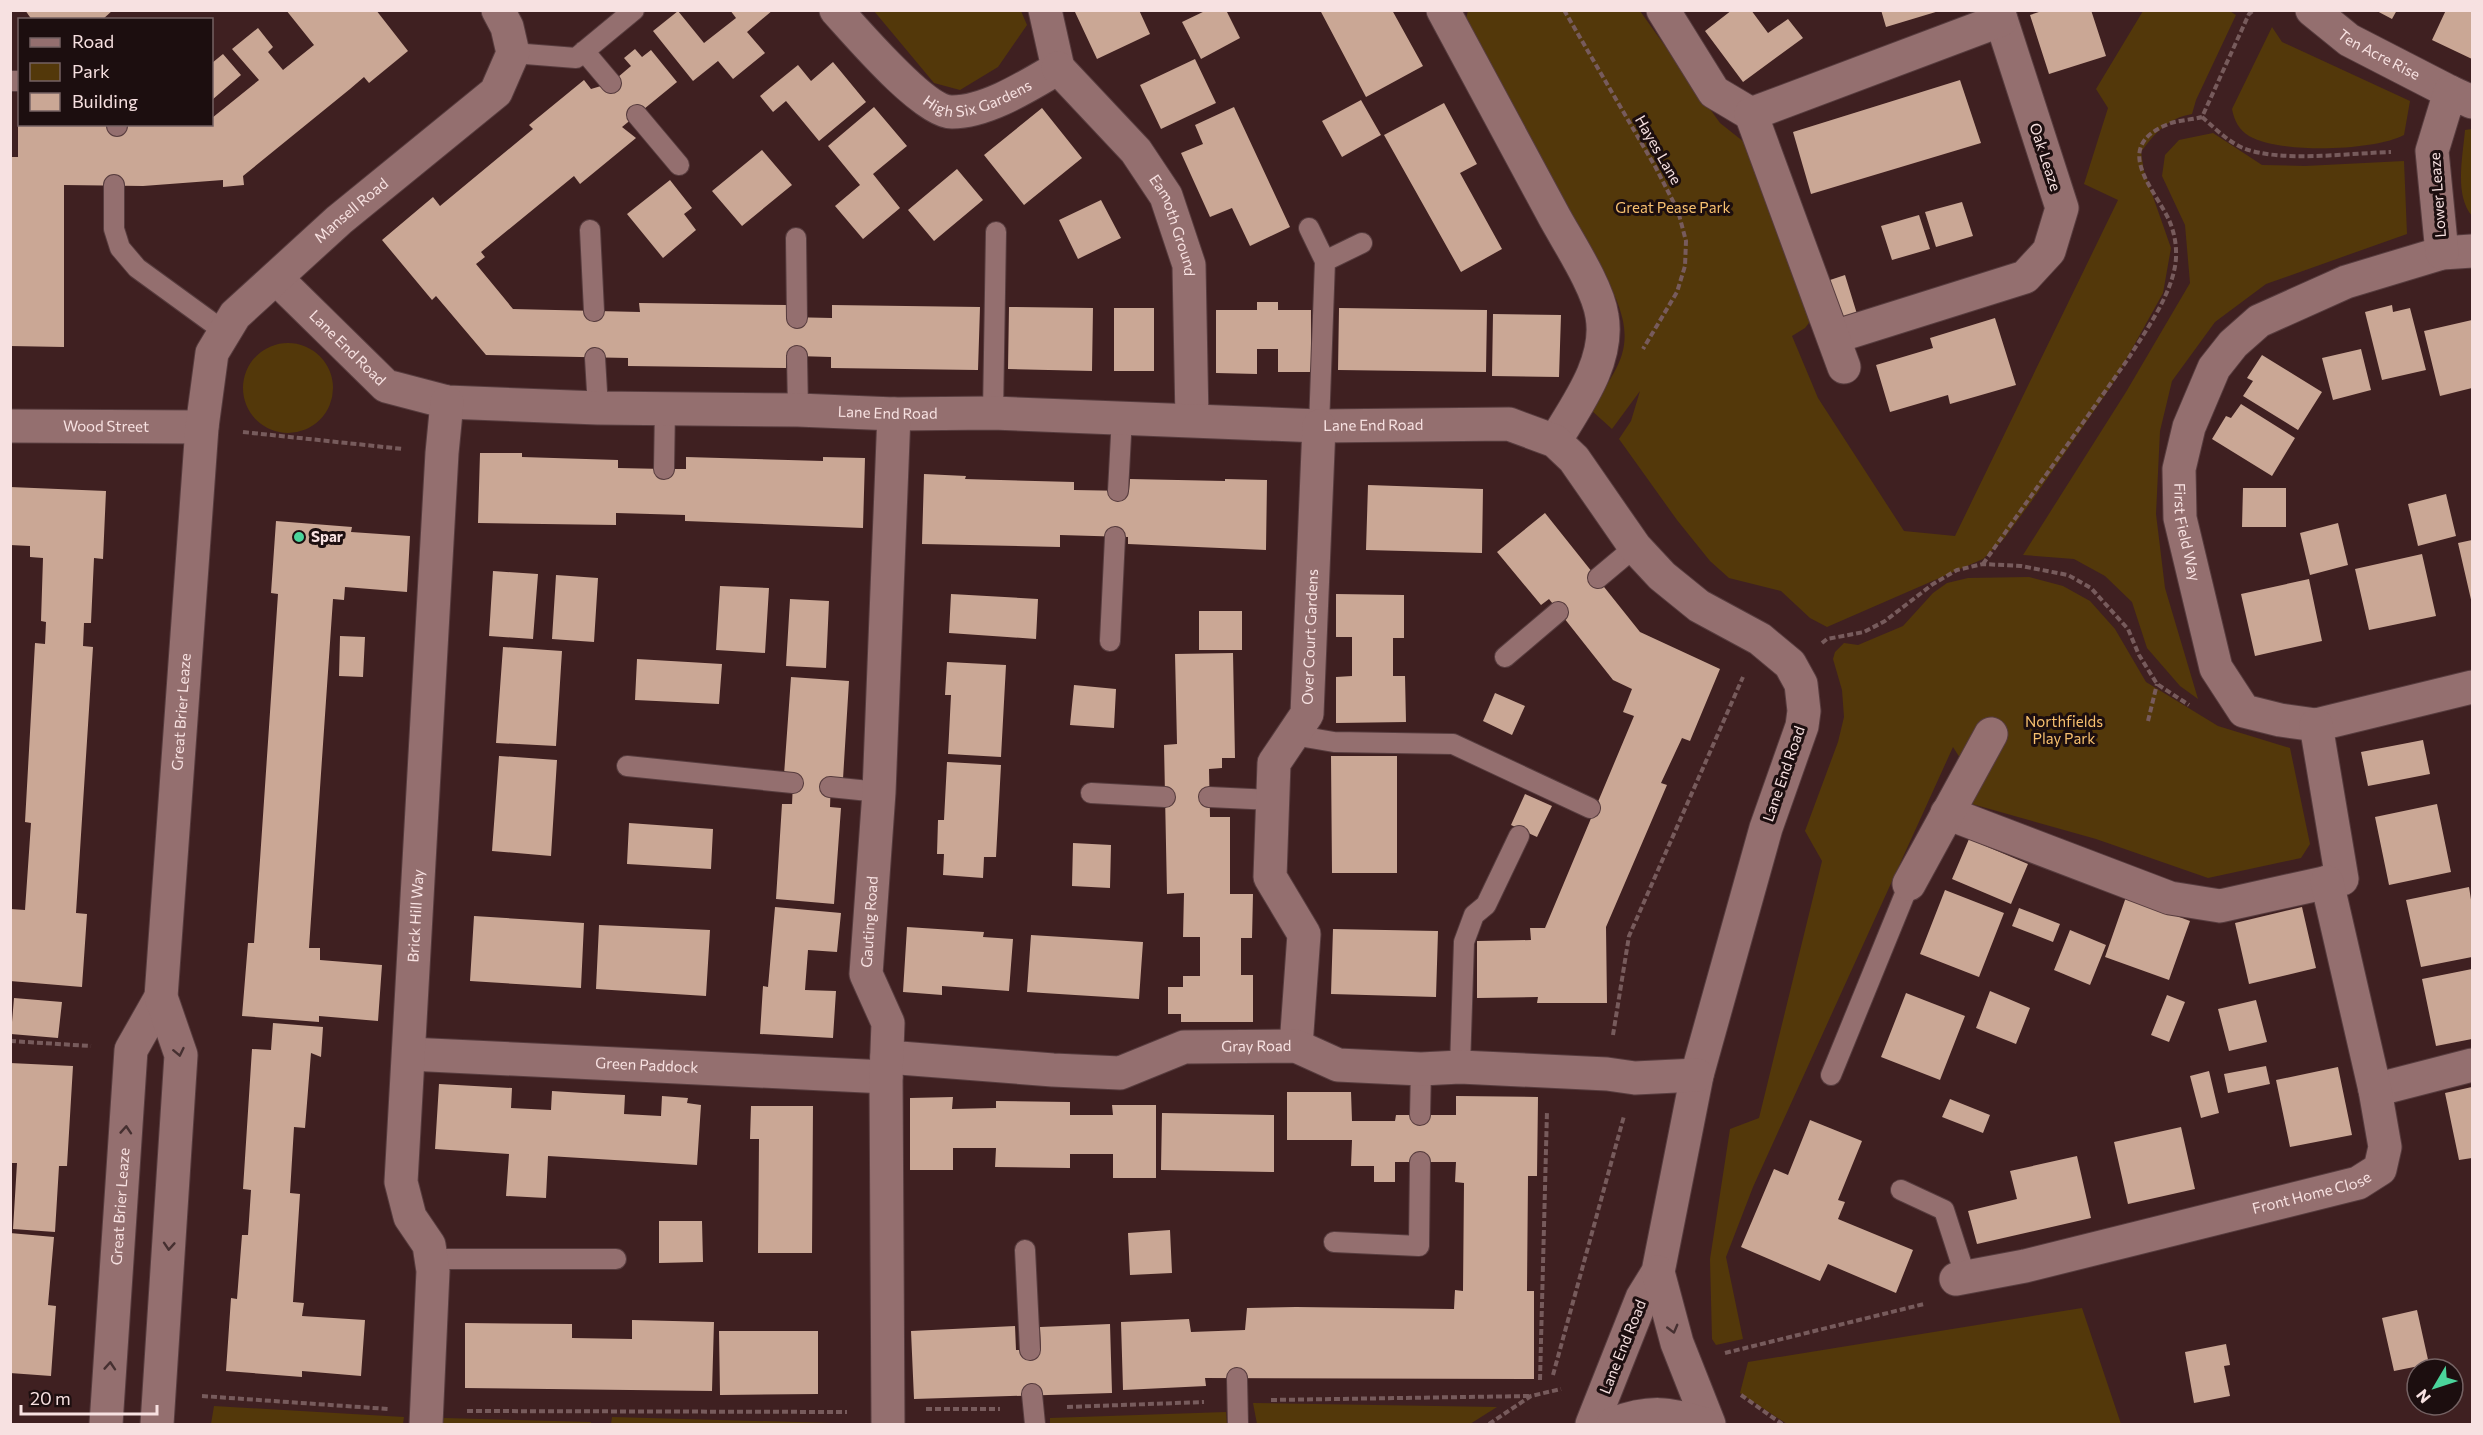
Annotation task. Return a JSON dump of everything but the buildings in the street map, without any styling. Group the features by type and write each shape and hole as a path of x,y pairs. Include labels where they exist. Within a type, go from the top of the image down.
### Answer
{"street":[{"path":"498,10 507,27 513,53"},
{"name":"High Six Gardens","path":"836,10 924,100 950,112 974,108 1017,91 1058,68"},
{"path":"1045,10 1058,68"},
{"path":"1443,10 1576,255 1602,316 1602,336 1598,358 1590,380 1555,441"},
{"path":"1663,10 1714,92 1751,114 1999,15"},
{"name":"Ten Acre Rise","path":"2312,10 2349,40 2461,97"},
{"name":"Oak Leaze","path":"1751,114 1839,352 2025,277 2049,251 2062,208 1999,15"},
{"name":"Mansell Road","path":"202,427 212,353 235,315 339,220 496,92 513,53"},
{"name":"Eamoth Ground","path":"1058,68 1136,151 1166,196 1189,265 1192,420"},
{"name":"Lower Leaze","path":"2457,252 2432,151 2461,97"},
{"name":"First Field Way","path":"2457,252 2346,282 2259,321 2233,344 2214,368 2189,427 2179,469 2180,518 2216,668 2244,711 2280,720 2316,725 2472,687"},
{"name":"Lane End Road","path":"276,278 386,386 447,402 598,408 665,407 894,414 993,413 1319,426 1509,424 1555,441 1574,459 1635,547 1662,576 1699,606 1760,639 1790,664 1801,684 1804,711 1802,726 1766,828 1697,1076 1658,1272 1642,1298 1592,1425"},
{"name":"Brick Hill Way","path":"426,1425 433,1271 429,1245 410,1217 401,1182 442,453 447,402"},
{"name":"Gauting Road","path":"888,1425 886,1067 888,1023 867,974 879,792 894,414"},
{"name":"Wood Street","path":"10,426 202,427"},
{"name":"Over Court Gardens","path":"1296,1046 1304,934 1270,877 1274,763 1307,714 1319,426"},
{"name":"Great Brier Leaze","path":"157,1425 181,1055 161,997 202,427"},
{"name":"Front Home Close","path":"1961,1279 2025,1266 2358,1183 2380,1169 2385,1147 2335,880 2316,725"},
{"path":"1909,884 1991,734"},
{"path":"1947,813 2170,898 2220,906 2335,880"},
{"name":"Great Brier Leaze","path":"106,1425 131,1050 161,997"},
{"name":"Gray Road","path":"886,1067 1120,1073 1184,1047 1296,1046 1338,1065 1422,1069 1460,1067 1621,1076 1697,1076"},
{"name":"Green Paddock","path":"409,1054 886,1067"},
{"path":"2375,1090 2472,1065"},
{"name":"Lane End Road","path":"1658,1272 1677,1343 1707,1425"},
{"path":"1613,1425 1635,1416 1672,1414 1707,1425"}],"lane":[{"path":"513,53 576,58 634,10"},
{"path":"585,51 611,83"},
{"path":"637,115 679,165"},
{"path":"114,185 114,229 120,248 137,268 225,332"},
{"path":"1309,228 1325,261 1319,426"},
{"path":"590,230 594,311"},
{"path":"993,413 996,232"},
{"path":"796,238 797,318"},
{"path":"1325,261 1362,243"},
{"path":"797,356 798,410"},
{"path":"596,358 598,408"},
{"path":"664,469 665,407"},
{"path":"1118,491 1122,417"},
{"path":"1110,641 1115,537"},
{"path":"1598,578 1635,547"},
{"path":"1505,657 1558,612"},
{"path":"1293,735 1334,742 1453,744 1590,808"},
{"path":"627,766 793,783"},
{"path":"830,787 879,792"},
{"path":"1091,793 1166,797"},
{"path":"1209,797 1273,800"},
{"path":"1460,1067 1464,942 1474,915 1486,905 1520,836"},
{"path":"1831,1076 1909,884"},
{"path":"1420,1115 1422,1069"},
{"path":"1334,1242 1419,1246 1420,1162"},
{"path":"1901,1190 1944,1210 1961,1279"},
{"path":"1025,1250 1030,1350"},
{"path":"431,1259 616,1259"},
{"path":"1236,1378 1238,1425"},
{"path":"1032,1394 1035,1425"}],"path":[{"name":"Hayes Lane","path":"1564,10 1656,168 1678,211 1686,241 1684,266 1677,292 1641,352"},
{"path":"2202,117 2249,14 2254,10"},
{"path":"2202,117 2226,138 2243,148 2265,154 2395,152"},
{"path":"1983,564 2128,359 2167,290 2173,275 2176,252 2173,232 2169,220 2142,175 2139,153 2149,136 2167,124 2202,117"},
{"path":"202,427 442,453"},
{"path":"1790,664 1827,639 1864,632 1885,621 1933,584 1957,570 1983,564 2021,566 2068,575 2091,588 2128,629 2139,655 2157,684 2148,721"},
{"path":"1553,1375 1621,1076 1629,936 1760,639"},
{"path":"10,1041 131,1050"},
{"path":"1540,1380 1548,1071"},
{"path":"1723,1354 1951,1297 1961,1279"}],"green space":[{"name":"Great Pease Park","path":"2228,10 2236,15 2196,100 2192,114 2176,119 2163,127 2141,152 2144,171 2171,248 2163,293 2112,385 2003,540 1983,559 1827,627 1810,618 1781,591 1729,578 1710,561 1677,520 1619,439 1631,421 1640,391 1612,429 1591,410 1621,358 1624,345 1622,317 1616,299 1464,26 1468,11 1640,11 1720,123 1749,146 1815,315 1805,328 1792,336 1818,398 1904,531 1955,536 2118,200 2084,184 2108,108 2096,89 2143,11"},
{"path":"874,11 1021,11 1027,25 998,67 960,90 934,83"},
{"path":"2272,27 2282,42 2410,101 2404,135 2390,140 2350,147 2303,148 2263,142 2245,134 2234,117 2232,109"},
{"path":"2472,129 2472,216 2463,197 2461,175 2465,130"},
{"path":"2213,133 2262,165 2305,166 2404,161 2407,234 2266,284 2215,322 2172,381 2160,431 2156,514 2165,588 2198,699 2180,686 2147,648 2132,602 2105,576 2074,559 2023,555 2126,392 2190,283 2185,225 2162,176 2165,155 2179,140"},
{"path":"288,343 305,347 320,356 329,371 333,388 329,405 320,420 305,429 288,433 271,429 256,420 247,405 243,388 247,371 256,356 271,347"},
{"name":"Northfields Play Park","path":"2029,577 2063,586 2090,601 2115,629 2146,682 2218,726 2290,748 2310,844 2301,858 2208,878 2096,839 1972,804 1974,780 1953,747 1753,1187 1726,1257 1743,1339 1716,1345 1712,1339 1710,1259 1730,1129 1759,1118 1822,861 1805,831 1838,742 1844,717 1842,690 1833,659 1835,652 1844,643 1858,645 1903,626 1933,593 1947,583 1968,578"},
{"path":"2082,1308 2121,1424 1787,1424 1740,1393 1748,1362"},
{"path":"1253,1403 1497,1407 1470,1424 1257,1424"},
{"path":"214,1406 404,1417 403,1424 211,1424"},
{"path":"1226,1412 1227,1424 1050,1424 1050,1418"},
{"path":"612,1417 868,1424 611,1424"},
{"path":"443,1418 591,1422 591,1424 443,1424"}],"place":[{"name":"Spar","path":"299,537"}]}
